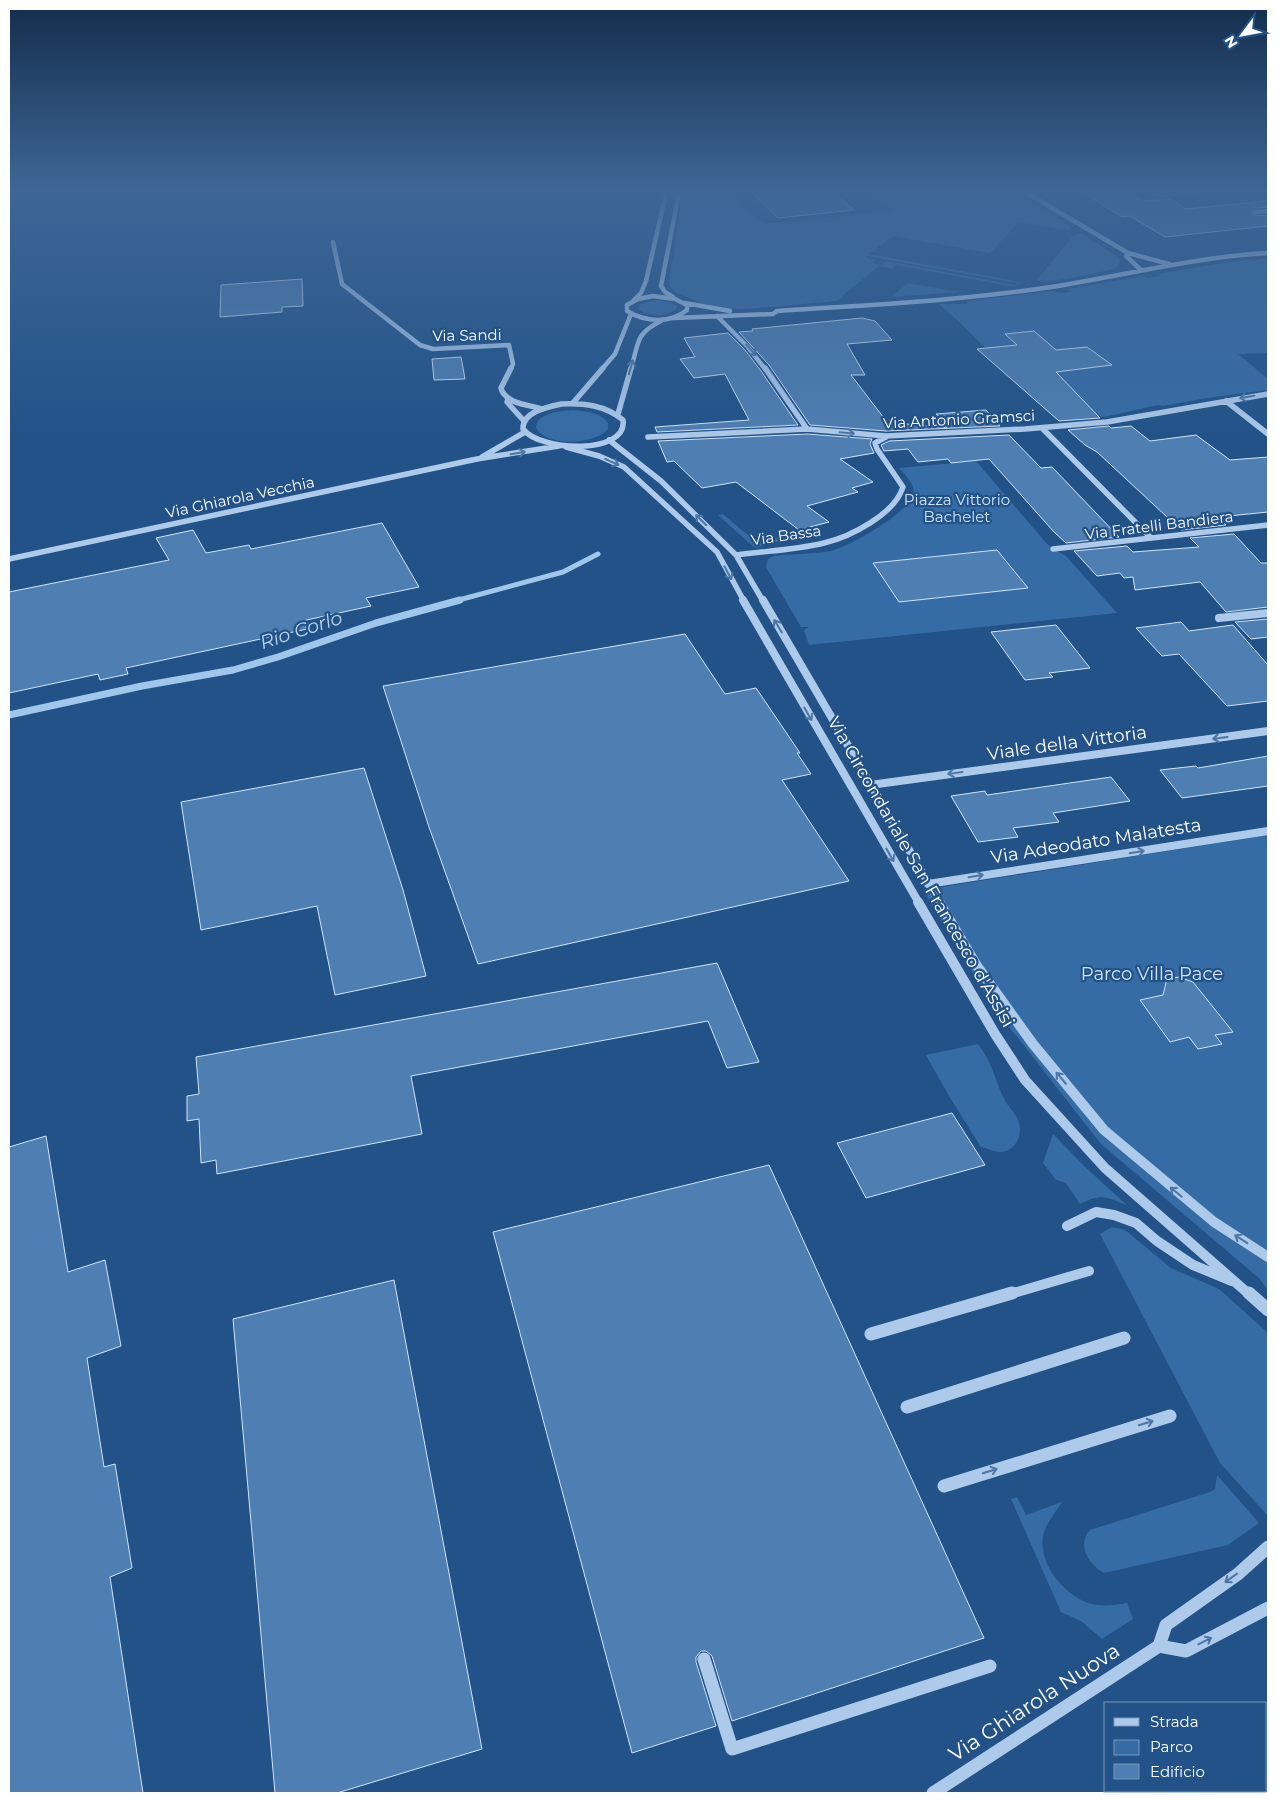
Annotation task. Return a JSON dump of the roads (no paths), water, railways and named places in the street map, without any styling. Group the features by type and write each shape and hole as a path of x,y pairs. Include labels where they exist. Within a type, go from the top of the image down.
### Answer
{"street":[{"name":"Via Sandi","path":"340,273 342,284 420,345 433,349 509,345 513,364 501,388 508,399 507,402 524,422"},
{"path":"648,273 641,293 626,307 631,314 646,318 666,319 773,314 777,311"},
{"path":"663,273 661,286 665,292 685,303 712,309 777,311 997,294 1052,287 1125,273"},
{"path":"633,300 653,296 675,299"},
{"path":"674,318 688,310 685,303"},
{"path":"572,404 615,354 631,314"},
{"path":"717,316 758,359 807,429"},
{"path":"618,414 641,334 645,329 666,319"},
{"name":"Via Antonio Gramsci","path":"648,437 807,429 886,436 1042,428 1107,422 1268,394"},
{"path":"508,399 543,409"},
{"path":"1226,401 1238,412 1248,416 1268,434"},
{"path":"525,432 524,422 534,413 543,409 572,404 598,406 618,414 623,420 624,427 620,433 609,440 661,481 736,555 769,612"},
{"path":"1042,428 1151,538"},
{"name":"Via Circondariale San Francesco d'Assisi","path":"525,432 538,441 600,456 624,467 717,552 785,676 995,1034 1025,1080 1105,1168 1268,1310"},
{"name":"Via Ghiarola Vecchia","path":"477,459 525,432"},
{"name":"Via Bassa","path":"736,555 824,543 837,539 894,507 903,492 903,487 877,449 876,443 886,436"},
{"name":"Via Circondariale San Francesco d'Assisi","path":"562,447 589,446 609,440"},
{"name":"Via Ghiarola Vecchia","path":"9,559 477,459 562,447"},
{"name":"Via Fratelli Bandiera","path":"1053,550 1268,525"},
{"name":"Via Circondariale San Francesco d'Assisi","path":"769,612 977,966 1033,1044 1104,1130 1214,1222 1268,1257"},
{"path":"1219,618 1268,613"},
{"name":"Viale della Vittoria","path":"870,785 1268,732"},
{"name":"Via Adeodato Malatesta","path":"928,884 1268,831"},
{"path":"1067,1226 1096,1212 1114,1214 1136,1223 1157,1241 1193,1265 1239,1283"},
{"path":"871,1334 1089,1271"},
{"path":"907,1407 1124,1338"},
{"path":"944,1486 1170,1416"},
{"path":"1268,1547 1238,1574 1166,1626 1159,1646 1186,1651 1268,1608"},
{"name":"Via Ghiarola Nuova","path":"932,1793 1159,1646"},
{"path":"704,1659 732,1749 990,1666"}],"waterway":[{"name":"Rio Corlo","path":"455,601 563,572 598,554"},
{"name":"Rio Corlo","path":"9,715 142,686 233,670 278,657 376,623 460,600"}],"park label":[{"name":"Piazza Vittorio Bachelet","path":"957,508"},
{"name":"Parco Villa Pace","path":"1152,974"}]}
